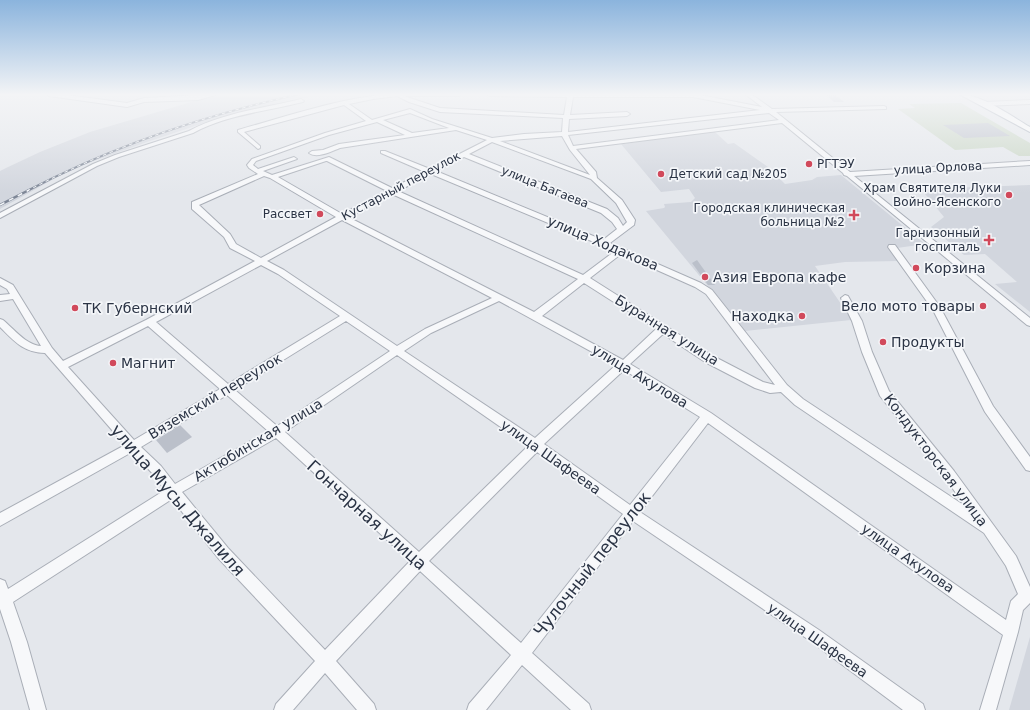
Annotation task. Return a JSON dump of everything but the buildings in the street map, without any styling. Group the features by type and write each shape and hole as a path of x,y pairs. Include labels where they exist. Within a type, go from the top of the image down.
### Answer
{"street":[{"path":"0,216 74,175 117,156 190,132 200,127"},
{"path":"253,127 240,131 258,147"},
{"path":"294,159 264,174 250,165 254,160 327,134 352,127"},
{"path":"393,127 412,136"},
{"path":"566,127 564,134 567,141 594,173 593,178"},
{"name":"Кустарный переулок","path":"61,366 149,322 342,217 492,140 626,127"},
{"path":"572,148 606,145 740,127"},
{"path":"791,127 846,174 1030,323"},
{"path":"312,153 324,152 339,146 412,136 456,128 593,178 619,202 631,220 631,223 604,243"},
{"name":"улица Ходакова","path":"383,152 621,250 698,285 709,292 783,388"},
{"name":"улица Багаева","path":"463,154 604,211 615,220 621,229"},
{"name":"Буранная улица","path":"264,174 327,159 392,191 583,278 709,358 759,385 770,389 783,388"},
{"name":"улица Орлова","path":"846,174 1030,163"},
{"name":"улица Шафеева","path":"264,174 199,202 195,204 195,207 227,236 233,246 281,272 536,445 631,513 814,635 917,710"},
{"name":"улица Акулова","path":"264,174 342,217 535,316 624,365 707,416 1011,632"},
{"path":"892,247 937,309 989,409 1030,466"},
{"path":"535,316 621,250"},
{"name":"улица Мусы Джалиля","path":"0,280 10,287 48,350 61,366 132,445 157,470 223,553 325,661 368,710"},
{"path":"0,298 15,296"},
{"name":"Актюбинская улица","path":"1,596 174,491 276,432 428,331 499,298"},
{"name":"Кондукторская улица","path":"845,298 857,321 867,352 884,393 950,475 1011,561 1028,596"},
{"name":"Вяземский переулок","path":"0,520 132,445 158,432 346,317"},
{"path":"0,322 19,340 33,349 48,350"},
{"name":"Гончарная улица","path":"149,322 276,432 583,710"},
{"path":"282,710 325,661 419,562 536,445 663,328"},
{"path":"783,388 799,402 988,529"},
{"name":"Чулочный переулок","path":"475,710 521,655 707,416"},
{"path":"1,596 19,642 38,710"},
{"path":"988,710 1011,632 1016,606 1028,596"}],"shaded area":[{"path":"106,127 192,127 91,162 59,176 0,209 0,171 40,152 90,132"},
{"path":"715,132 728,144 734,143 768,167 785,184 812,180 817,177 841,175 925,244 897,248 899,261 845,262 815,266 851,320 745,331 646,211 664,208 664,204 691,202 695,198 689,189 661,192 621,144"},
{"name":"Гарнизонный госпиталь","path":"1030,185 1030,312 995,284 1017,282 985,254 964,255 931,227 944,217 921,189"},
{"path":"1030,637 1030,710 1009,710"}],"green space":[{"path":"923,127 1003,127 1030,143 1030,156 1019,156 1003,147 955,150"}],"railway":[{"path":"28,190 126,146 180,127"},
{"path":"0,205 28,190"}],"place":[{"name":"РГТЭУ","path":"809,164"},
{"name":"Детский сад №205","path":"661,174"},
{"name":"Храм Святителя Луки Войно-Ясенского","path":"1009,195"},
{"name":"Рассвет","path":"320,214"},
{"name":"Городская клиническая больница №2","path":"854,215"},
{"name":"Гарнизонный госпиталь","path":"989,240"},
{"name":"Корзина","path":"916,268"},
{"name":"Азия Европа кафе","path":"705,277"},
{"name":"Вело мото товары","path":"983,306"},
{"name":"ТК Губернский","path":"75,308"},
{"name":"Находка","path":"802,316"},
{"name":"Продукты","path":"883,342"},
{"name":"Магнит","path":"113,363"}]}
